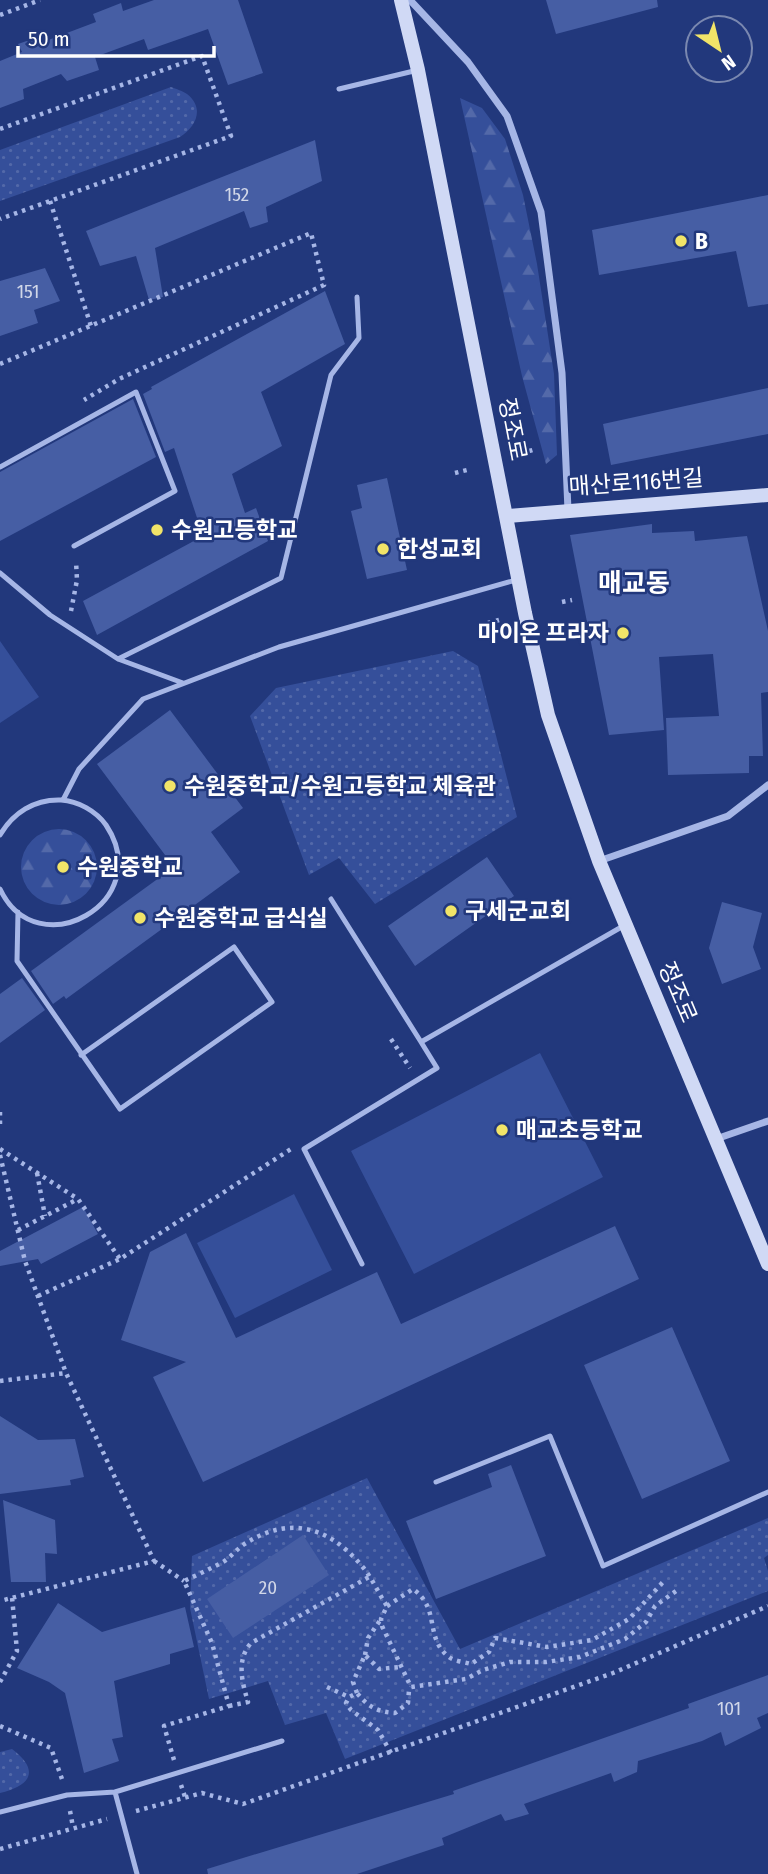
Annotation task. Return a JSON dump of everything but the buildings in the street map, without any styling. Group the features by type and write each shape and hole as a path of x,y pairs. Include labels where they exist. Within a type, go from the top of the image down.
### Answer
{"street":[{"name":"정조로","path":"401,0 418,70 548,715 599,862 768,1264"},
{"name":"정조로","path":"410,0 468,62 507,116 541,212 562,373 568,510"},
{"name":"매산로116번길","path":"507,516 768,495"},
{"path":"599,862 728,816 768,785"},
{"path":"716,1139 768,1121"}],"lane":[{"path":"339,89 418,70"},
{"path":"117,659 281,578 331,375 359,338 357,297"},
{"path":"0,467 136,392 175,491 74,546"},
{"path":"0,573 50,615 117,659 183,683"},
{"path":"64,800 79,769 143,699 279,647 519,579"},
{"path":"0,835 8,822 23,809 43,801 64,800 84,806 101,818 113,836 119,856 117,878 108,897 93,912 76,922 56,925 36,922 18,912 4,898 0,889"},
{"path":"331,899 437,1068 304,1149 362,1264"},
{"path":"18,912 17,961 81,1055 120,1109 272,1002 234,947 81,1055"},
{"path":"421,1042 625,925"},
{"path":"436,1482 550,1436 603,1566 768,1492"},
{"path":"0,1812 67,1795 115,1792 282,1741"},
{"path":"115,1792 138,1874"}],"path":[{"path":"0,15 40,0"},
{"path":"0,129 202,56 230,136 0,219"},
{"path":"50,201 91,326"},
{"path":"0,364 311,233 324,285 119,379 84,400"},
{"path":"529,451 536,449"},
{"path":"455,473 471,469"},
{"path":"68,626 77,580 74,546"},
{"path":"562,602 572,600"},
{"path":"488,623 499,620"},
{"path":"391,1039 412,1072"},
{"path":"0,1112 0,1127"},
{"path":"38,1296 120,1259 295,1146"},
{"path":"0,1149 78,1199 120,1259"},
{"path":"0,1155 25,1261 66,1373 154,1561 184,1581 212,1643 229,1706"},
{"path":"37,1172 45,1216"},
{"path":"18,1230 78,1199"},
{"path":"0,1381 66,1373"},
{"path":"184,1581 225,1561 243,1545 266,1533 295,1526 324,1534 346,1550 363,1566 387,1606"},
{"path":"0,1601 154,1561"},
{"path":"185,1797 164,1726 248,1702 241,1678 245,1650 251,1643 369,1577"},
{"path":"381,1619 388,1642 411,1687 408,1703 395,1713 382,1712 366,1705 353,1682 365,1655 368,1638 387,1606 413,1589 423,1596 430,1608 433,1632 438,1643 450,1657 471,1664 489,1652 495,1638 547,1647 592,1640 629,1619 663,1581"},
{"path":"411,1687 466,1679 482,1670 510,1662 547,1662 580,1657 625,1639 646,1622 655,1606 676,1591"},
{"path":"0,1682 17,1651 12,1597"},
{"path":"0,1849 202,1793 243,1804 613,1673 768,1606"},
{"path":"365,1655 379,1669 401,1667"},
{"path":"327,1687 349,1697"},
{"path":"357,1693 349,1697 346,1703 377,1730 391,1753"},
{"path":"0,1726 51,1748 67,1795 73,1827"}],"green space":[{"path":"171,87 187,94 196,105 194,123 180,137 0,201 0,150"},
{"path":"460,98 482,108 505,139 523,195 554,374 557,455 546,464 522,376"},
{"path":"0,641 39,697 0,723"},
{"path":"453,651 478,666 517,817 375,904 339,858 309,875 250,716 276,688"},
{"path":"59,829 73,832 86,840 94,853 97,867 94,881 86,894 73,902 59,905 45,902 32,894 24,881 21,867 24,853 32,840 45,832"},
{"path":"540,1053 603,1177 414,1274 351,1151"},
{"path":"294,1194 332,1270 235,1318 197,1243"},
{"path":"367,1478 460,1649 768,1518 768,1555 764,1558 768,1571 768,1591 345,1759 326,1713 285,1725 268,1681 209,1699 190,1608 192,1556"},
{"path":"12,1749 27,1764 28,1777 19,1786 0,1793 0,1752"}],"place":[{"name":"B","path":"681,241"},
{"name":"수원고등학교","path":"157,530"},
{"name":"한성교회","path":"383,549"},
{"name":"마이온 프라자","path":"623,633"},
{"name":"수원중학교/수원고등학교 체육관","path":"170,786"},
{"name":"수원중학교","path":"63,867"},
{"name":"구세군교회","path":"451,911"},
{"name":"수원중학교 급식실","path":"140,918"},
{"name":"매교초등학교","path":"502,1130"}],"district":[{"name":"매교동","path":"634,583"}]}
